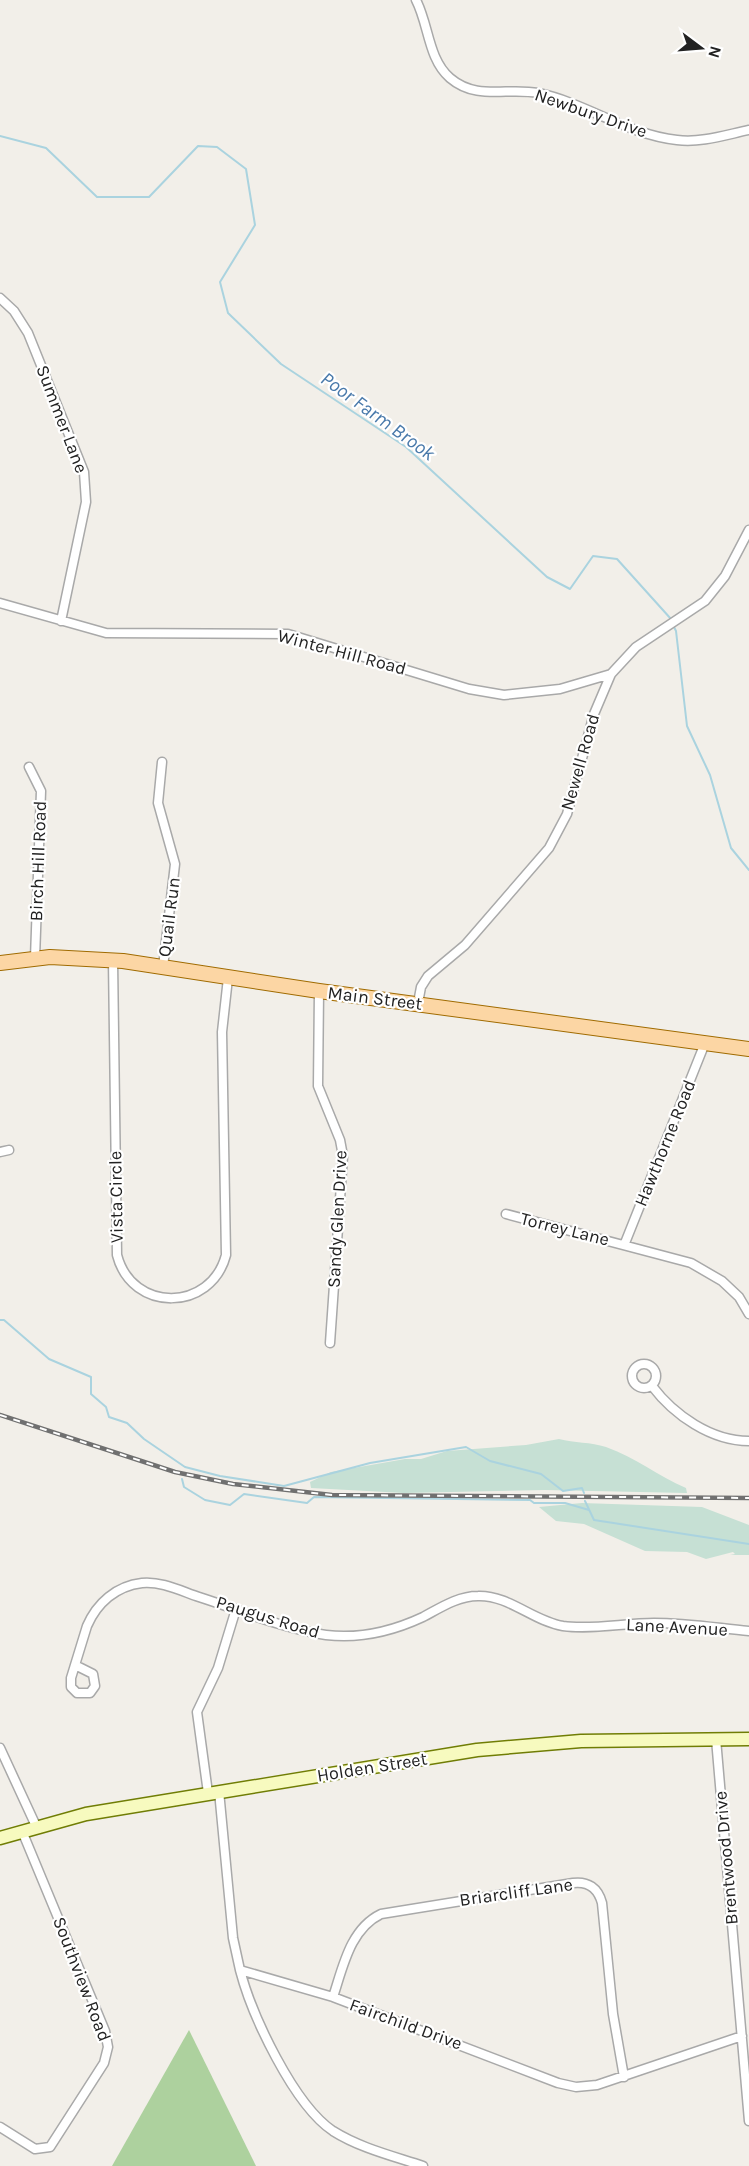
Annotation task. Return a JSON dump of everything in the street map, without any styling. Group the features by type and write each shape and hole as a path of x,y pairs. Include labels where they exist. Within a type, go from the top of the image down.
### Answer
{"main road":[{"name":"Main Street","path":"0,963 35,958 113,960 319,991 749,1049"},
{"name":"Holden Street","path":"0,1838 36,1826 86,1814 488,1749 581,1741 749,1739"}],"street":[{"name":"Newbury Drive","path":"416,0 438,64 454,81 475,92 521,91 545,95 647,133 678,141 708,140 749,130"},
{"name":"Summer Lane","path":"0,298 17,315 28,333 84,472 86,502 61,621"},
{"name":"Newell Road","path":"418,1003 426,978 465,945 549,848 567,814 594,714 611,674 636,647 705,601 716,589 749,530"},
{"name":"Winter Hill Road","path":"0,603 113,633 288,634 469,688 504,695 560,689 611,674"},
{"name":"Quail Run","path":"162,762 158,802 175,864 163,967"},
{"name":"Birch Hill Road","path":"30,767 41,791 35,958"},
{"name":"Vista Circle","path":"113,960 117,1256 124,1273 133,1284 144,1292 162,1299 181,1299 203,1290 216,1276 226,1255 222,1032 228,978"},
{"name":"Sandy Glen Drive","path":"319,991 318,1086 342,1151 330,1343"},
{"name":"Hawthorne Road","path":"625,1244 705,1042"},
{"name":"Torrey Lane","path":"506,1214 625,1244 702,1268 731,1289 749,1314"},
{"path":"652,1386 667,1404 696,1425 727,1438 749,1441"},
{"name":"Paugus Road","path":"75,1665 87,1626 97,1608 112,1594 144,1583 163,1585 317,1634 357,1635 402,1625 464,1598 483,1596 502,1600 553,1624 578,1627 605,1625"},
{"path":"236,1609 218,1668 197,1712 214,1792 233,1938 240,1970 252,2006 277,2055 307,2105 320,2121 354,2142 423,2166"},
{"name":"Lane Avenue","path":"605,1625 687,1624 749,1631"},
{"name":"Brentwood Drive","path":"716,1739 749,2121"},
{"path":"0,1748 36,1826"},
{"name":"Southview Road","path":"0,2127 34,2149 44,2150 52,2145 104,2063 108,2043 22,1831"},
{"name":"Briarcliff Lane","path":"333,1997 356,1937 366,1924 381,1914 573,1882 585,1883 595,1889 602,1903 613,2014 624,2077"},
{"name":"Fairchild Drive","path":"240,1970 333,1997 566,2085 587,2087 624,2077 742,2036"}],"green space":[{"path":"559,1439 600,1445 617,1451 686,1488 687,1493 545,1490 404,1493 311,1488 310,1482 331,1472 405,1459 421,1459 447,1451 526,1445"},
{"path":"582,1503 702,1507 749,1525 749,1555 730,1555 735,1554 733,1552 706,1559 687,1552 645,1551 584,1524 556,1521 539,1507"},
{"path":"189,2030 256,2166 112,2166"}],"waterway":[{"name":"Poor Farm Brook","path":"0,136 46,148 97,197 149,197 198,146 217,147 246,169 255,225 220,282 228,313 281,364 406,447 547,577 570,589 593,556 617,559 671,619"},
{"name":"Poor Farm Brook","path":"673,625 676,631 687,726 710,775 731,848 749,870"},
{"path":"0,1320 4,1320 49,1359 91,1377 91,1394 106,1407 109,1417 127,1423 144,1439 185,1467 220,1476 284,1486 370,1463 466,1447 490,1461 541,1474 563,1491 582,1488 584,1493"},
{"path":"182,1479 184,1487 205,1500 230,1505 244,1494 307,1503 314,1497 530,1500 534,1503 565,1503 589,1510"},
{"path":"585,1501 594,1520 749,1544"}],"railway":[{"path":"0,1415 175,1472 233,1484 332,1495 749,1498"}]}
